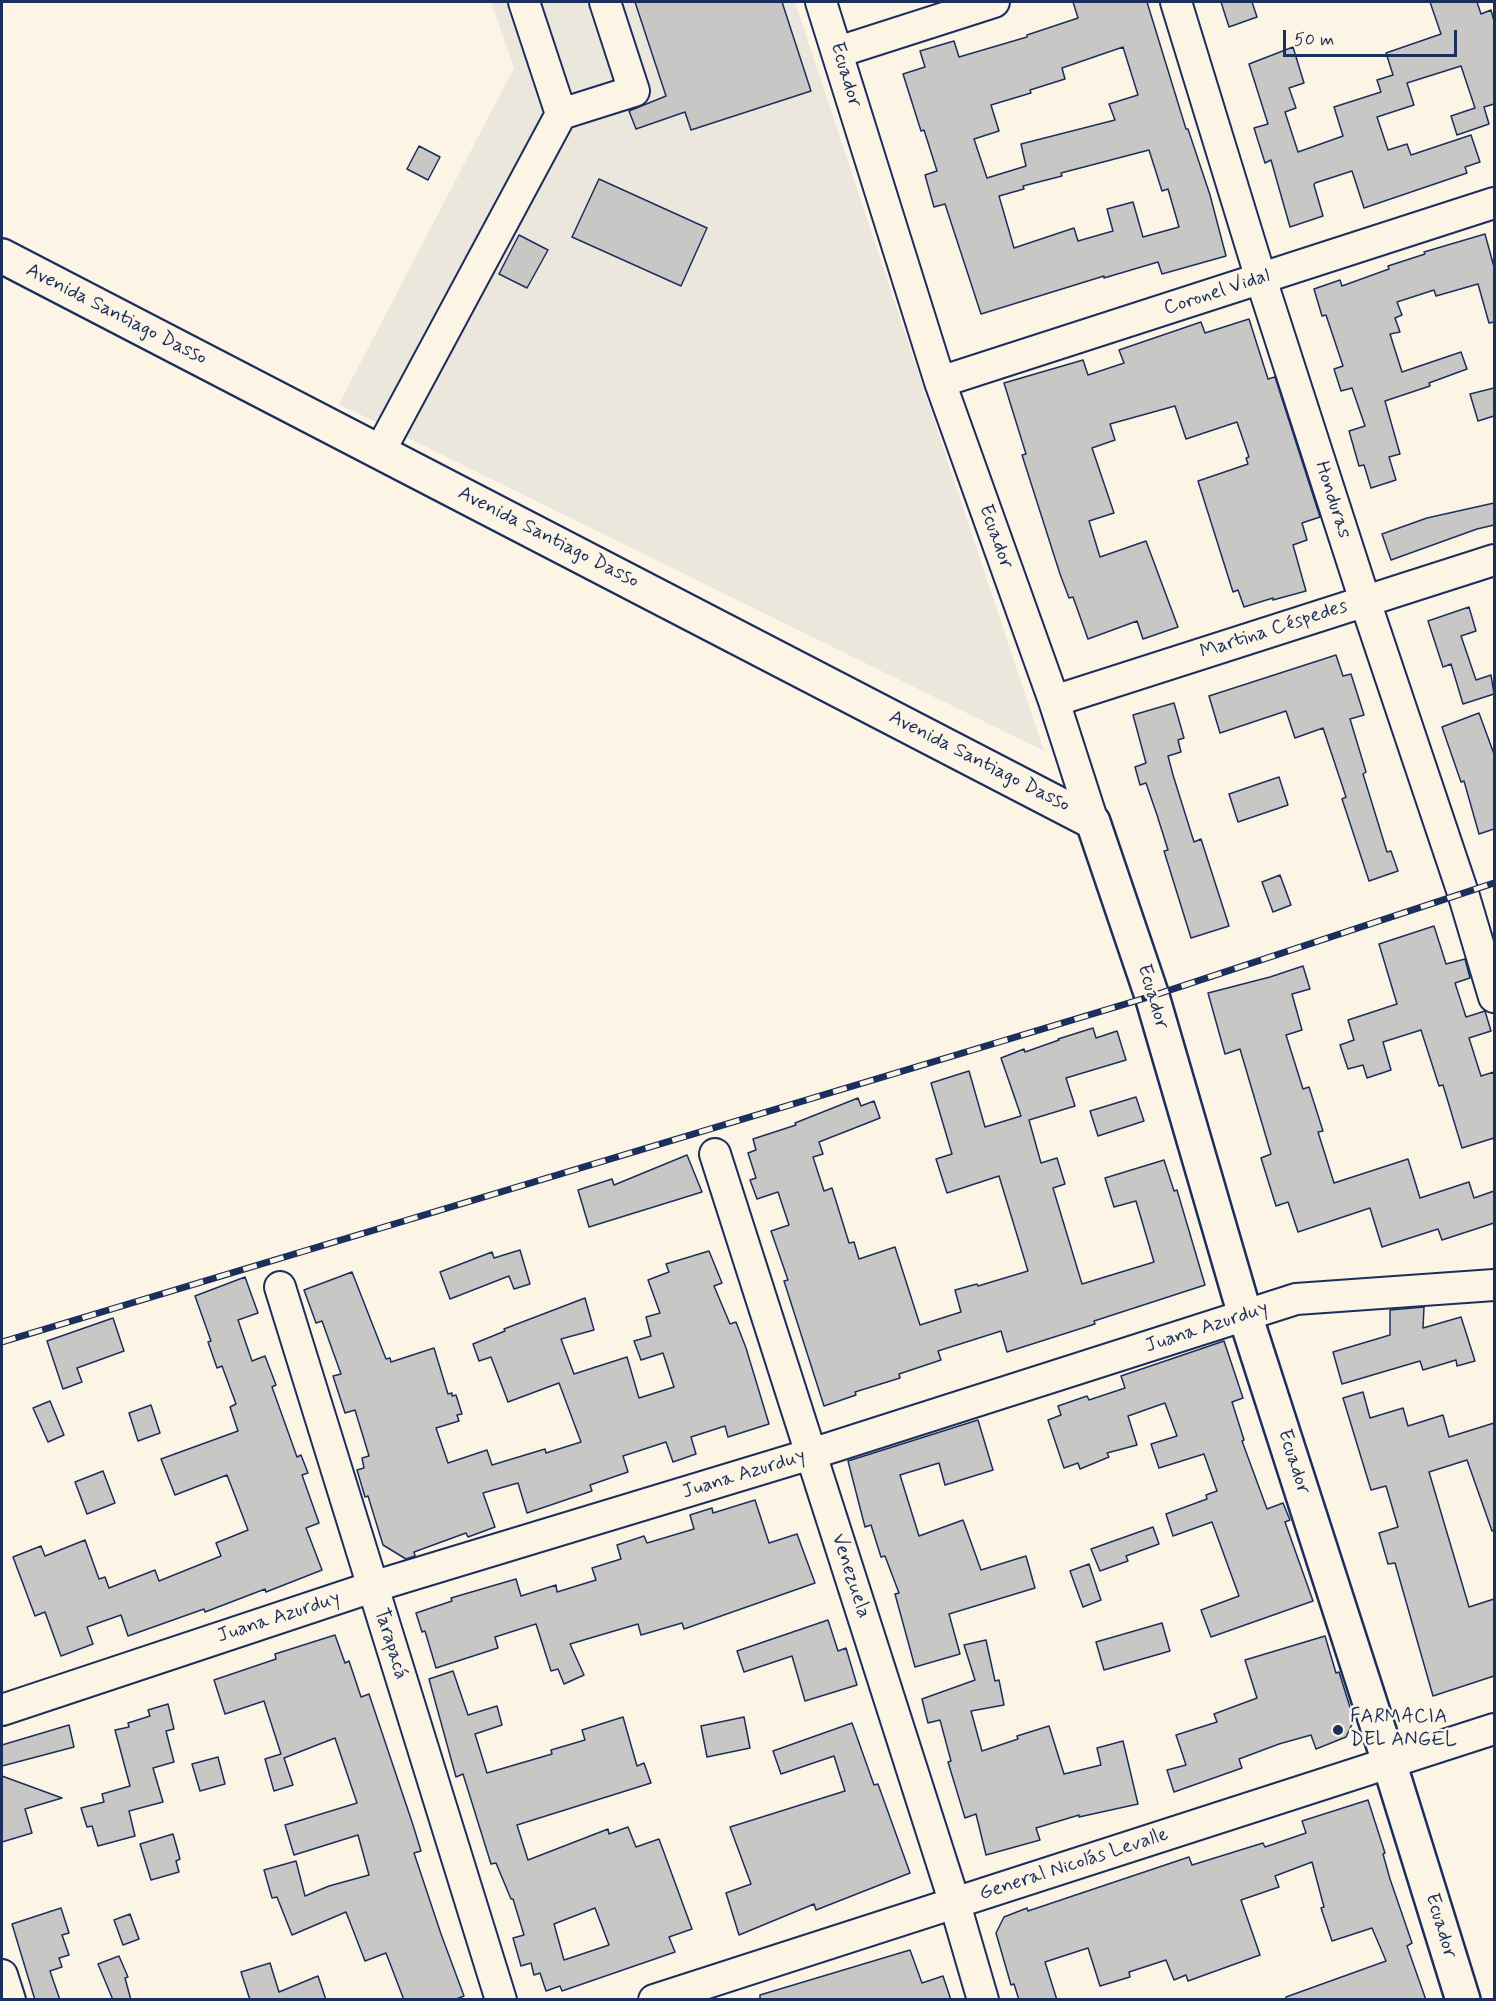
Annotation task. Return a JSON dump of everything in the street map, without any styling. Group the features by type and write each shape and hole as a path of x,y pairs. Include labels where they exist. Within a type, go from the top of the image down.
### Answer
{"main road":[{"name":"Avenida Santiago Dasso","path":"2,256 1093,822"},
{"name":"Ecuador","path":"1093,822 1152,996 1245,1315 1463,2000"}],"street":[{"path":"524,2 561,114"},
{"path":"380,451 561,114 634,91 605,2"},
{"name":"Ecuador","path":"821,2 940,382 1054,701 1093,822"},
{"path":"838,52 994,2"},
{"name":"Honduras","path":"1176,2 1261,279 1365,602 1463,893 1494,997"},
{"name":"Coronel Vidal","path":"940,382 1494,204"},
{"name":"Martina Céspedes","path":"1054,701 1494,560"},
{"name":"Venezuela","path":"715,1154 955,1904 983,2000"},
{"name":"Juana Azurduy","path":"2,1710 372,1587 811,1454 1296,1299 1494,1285"},
{"name":"Tarapacá","path":"280,1287 501,2000"},
{"name":"General Nicolás Levalle","path":"654,2000 1494,1729"},
{"path":"2,1975 10,2000"}],"shaded area":[{"path":"491,2 795,2 1044,751 339,404 514,68"}],"building":[{"path":"635,2 782,2 811,91 691,130 685,112 636,129 629,111 666,96"},
{"path":"1073,2 1147,2 1186,129 1188,129 1210,195 1226,256 1162,274 1158,262 981,314 945,204 934,207 925,175 937,171 924,130 921,131 903,74 925,67 920,51 954,41 959,57 1027,37 1027,35 1078,18","holes":["1123,47 1138,95 1109,104 1115,120 1021,144 1026,166 987,178 974,139 999,131 991,105 1031,93 1030,90 1065,79 1062,68","1149,150 1162,191 1168,189 1179,227 1143,237 1133,202 1107,209 1113,231 1078,241 1074,228 1014,248 999,196 1024,189 1023,186 1062,176 1061,173"]},
{"path":"1221,2 1252,2 1257,17 1229,27"},
{"path":"1430,2 1477,2 1481,14 1491,10 1494,21 1494,104 1484,107 1489,124 1457,135 1451,116 1475,108 1461,66 1407,83 1414,105 1377,117 1388,150 1407,144 1411,155 1471,135 1480,162 1465,167 1467,173 1364,208 1352,171 1315,183 1323,216 1290,227 1271,160 1265,163 1254,128 1268,124 1249,64 1293,47 1304,83 1289,88 1296,108 1285,112 1298,152 1343,136 1334,107 1381,92 1377,80 1393,75 1386,53 1441,34"},
{"path":"419,146 440,157 428,180 407,169"},
{"path":"599,179 707,228 681,286 572,237"},
{"path":"1485,234 1494,267 1494,322 1489,323 1478,284 1436,296 1434,290 1397,302 1402,315 1395,318 1400,332 1390,334 1402,372 1461,352 1467,369 1429,383 1430,386 1385,401 1400,454 1389,457 1396,480 1371,488 1364,465 1359,466 1349,431 1365,426 1352,388 1341,391 1334,369 1343,366 1326,315 1322,316 1314,289 1340,280 1342,286 1389,269 1388,266 1425,254 1424,252"},
{"path":"519,235 548,250 527,288 499,274"},
{"path":"1249,319 1268,379 1275,377 1320,517 1302,523 1307,540 1293,545 1306,591 1244,607 1238,590 1233,592 1198,481 1248,464 1246,458 1249,457 1237,422 1186,439 1175,406 1110,424 1115,440 1092,448 1114,513 1089,521 1100,557 1146,541 1178,627 1143,639 1137,621 1088,639 1073,597 1069,598 1060,574 1022,455 1026,454 1004,383 1083,360 1088,375 1124,363 1119,350 1201,322 1205,333"},
{"path":"1494,388 1494,416 1478,421 1470,394"},
{"path":"1494,503 1494,525 1391,560 1382,534 1427,518"},
{"path":"1469,607 1476,631 1461,636 1476,680 1491,675 1494,694 1463,704 1451,664 1443,667 1428,621"},
{"path":"1336,655 1343,676 1351,674 1364,715 1350,719 1366,772 1363,774 1387,852 1391,851 1398,871 1369,881 1342,799 1346,797 1323,728 1295,738 1286,711 1220,733 1209,696"},
{"path":"1174,703 1184,738 1178,740 1181,752 1168,756 1194,842 1201,839 1229,926 1191,938 1164,851 1168,850 1157,815 1146,783 1140,785 1135,767 1146,763 1133,715"},
{"path":"1479,713 1494,754 1494,829 1479,834 1464,781 1461,782 1442,727"},
{"path":"1279,777 1288,805 1238,822 1229,794"},
{"path":"1280,875 1291,905 1273,912 1262,882"},
{"path":"1434,926 1446,964 1465,959 1470,978 1455,983 1466,1017 1485,1011 1491,1031 1469,1038 1481,1076 1494,1072 1494,1138 1462,1148 1443,1085 1439,1086 1421,1030 1383,1042 1391,1070 1367,1078 1363,1065 1348,1069 1340,1045 1354,1040 1348,1020 1397,1004 1379,944"},
{"path":"1303,966 1310,989 1292,994 1302,1030 1286,1035 1303,1089 1309,1087 1323,1131 1318,1132 1334,1183 1408,1159 1420,1198 1469,1182 1474,1198 1494,1191 1494,1223 1442,1240 1438,1229 1382,1247 1370,1208 1298,1232 1288,1202 1276,1206 1261,1158 1271,1154 1240,1049 1225,1054 1208,993"},
{"path":"1093,1028 1096,1038 1117,1031 1126,1060 1066,1078 1075,1106 1029,1120 1041,1163 1057,1158 1065,1184 1053,1188 1082,1284 1154,1262 1136,1201 1114,1207 1105,1178 1164,1160 1174,1191 1177,1190 1205,1285 1007,1352 1001,1331 938,1351 941,1360 899,1374 900,1378 855,1392 856,1395 824,1406 784,1281 788,1280 771,1231 789,1225 778,1192 757,1199 750,1180 756,1178 748,1153 756,1150 753,1139 796,1125 795,1123 858,1098 861,1106 874,1101 880,1118 819,1142 823,1154 813,1157 824,1191 832,1188 849,1243 854,1242 859,1259 895,1247 920,1325 961,1312 955,1290 977,1284 978,1286 1028,1271 999,1176 947,1193 936,1159 952,1154 931,1083 969,1071 985,1127 1021,1116 1001,1058"},
{"path":"1136,1097 1144,1121 1098,1136 1090,1111"},
{"path":"687,1155 702,1192 589,1227 578,1190 612,1179 614,1185"},
{"path":"520,1250 530,1284 514,1289 509,1276 450,1299 440,1272 492,1252 494,1258"},
{"path":"709,1251 722,1283 714,1286 730,1324 736,1322 769,1424 728,1437 725,1426 691,1437 696,1454 673,1462 666,1442 623,1456 628,1472 590,1485 592,1491 527,1513 518,1483 483,1493 495,1527 468,1537 466,1533 414,1552 415,1556 406,1559 383,1545 368,1496 365,1497 357,1470 364,1468 362,1458 369,1456 355,1410 345,1413 333,1376 341,1374 322,1321 316,1323 304,1290 352,1272 386,1359 390,1358 391,1362 434,1348 448,1394 456,1395 462,1414 457,1415 459,1421 436,1428 448,1463 487,1450 492,1465 545,1449 546,1453 581,1442 559,1383 508,1402 491,1357 479,1361 473,1344 505,1331 504,1329 585,1298 594,1330 561,1339 574,1374 627,1357 639,1398 674,1387 663,1353 641,1360 634,1341 651,1336 646,1317 660,1313 648,1280 669,1272 666,1264"},
{"path":"245,1277 258,1313 238,1320 252,1361 265,1356 276,1385 272,1387 297,1457 301,1455 308,1473 302,1475 319,1523 306,1528 322,1570 266,1592 265,1589 205,1612 204,1609 128,1636 121,1615 87,1627 93,1644 61,1656 45,1612 35,1616 13,1557 41,1546 45,1556 85,1540 99,1579 105,1577 109,1588 155,1570 159,1581 221,1556 216,1543 248,1530 227,1475 175,1495 161,1459 238,1431 230,1407 236,1404 222,1366 217,1368 208,1342 211,1341 195,1296"},
{"path":"1424,1307 1423,1328 1461,1317 1475,1361 1457,1366 1456,1360 1423,1370 1420,1361 1342,1384 1333,1352 1390,1335 1390,1310"},
{"path":"113,1318 124,1351 77,1368 82,1382 63,1389 47,1341"},
{"path":"1224,1341 1243,1398 1232,1402 1244,1440 1242,1441 1267,1509 1283,1503 1290,1520 1285,1522 1313,1601 1211,1637 1201,1610 1239,1596 1212,1522 1173,1536 1166,1514 1207,1499 1206,1495 1217,1491 1204,1454 1159,1468 1151,1444 1177,1436 1165,1403 1128,1416 1137,1445 1107,1453 1109,1457 1080,1469 1078,1463 1064,1468 1048,1420 1061,1415 1058,1406 1087,1396 1089,1400 1125,1388 1121,1376"},
{"path":"1363,1392 1370,1418 1403,1408 1408,1426 1443,1415 1449,1437 1494,1423 1494,1530 1492,1531 1467,1460 1429,1472 1469,1607 1494,1599 1494,1676 1433,1696 1395,1563 1388,1564 1379,1533 1398,1527 1386,1486 1371,1490 1343,1398"},
{"path":"50,1401 64,1435 48,1442 33,1408"},
{"path":"151,1405 160,1433 138,1441 129,1413"},
{"path":"978,1420 993,1470 945,1485 939,1463 900,1475 919,1536 963,1520 981,1570 1026,1556 1035,1588 949,1614 960,1654 915,1667 895,1594 899,1593 885,1556 881,1557 871,1525 865,1527 848,1461"},
{"path":"103,1471 115,1503 87,1514 75,1482"},
{"path":"755,1500 769,1543 797,1534 815,1583 684,1629 682,1623 641,1635 638,1624 570,1644 584,1675 564,1684 558,1669 551,1671 536,1624 495,1637 498,1648 436,1668 425,1631 422,1632 416,1613 452,1601 451,1598 516,1579 521,1596 556,1585 557,1592 596,1580 592,1568 621,1559 617,1545 644,1536 647,1543 694,1529 690,1515 712,1508 713,1513"},
{"path":"1153,1527 1159,1544 1126,1556 1128,1561 1100,1571 1091,1549"},
{"path":"1089,1564 1101,1600 1083,1607 1070,1571"},
{"path":"828,1620 838,1651 846,1648 857,1685 805,1701 792,1656 744,1672 737,1651"},
{"path":"1162,1623 1170,1651 1104,1670 1096,1642"},
{"path":"335,1635 345,1663 349,1661 361,1697 369,1694 413,1825 421,1851 414,1853 464,1996 454,2000 404,2000 386,1953 365,1961 346,1912 292,1935 277,1897 272,1898 264,1870 296,1861 305,1896 329,1886 369,1875 358,1835 294,1855 285,1825 357,1803 335,1738 284,1758 293,1785 274,1791 265,1759 281,1754 264,1701 225,1714 214,1680 276,1659 275,1654"},
{"path":"1325,1636 1354,1720 1346,1737 1316,1749 1311,1735 1279,1744 1239,1759 1242,1768 1174,1792 1167,1770 1186,1765 1176,1735 1217,1722 1214,1714 1257,1698 1245,1660"},
{"path":"986,1640 995,1681 999,1680 1004,1705 971,1711 982,1751 1018,1739 1017,1736 1049,1726 1064,1774 1101,1765 1097,1748 1123,1741 1138,1804 1079,1817 1079,1815 1036,1828 1040,1840 986,1855 976,1814 965,1818 948,1762 951,1761 940,1720 928,1723 922,1699 975,1680 964,1645"},
{"path":"453,1671 468,1715 497,1706 502,1725 475,1734 487,1773 552,1754 551,1750 585,1740 582,1730 623,1717 637,1766 644,1763 651,1783 517,1825 528,1860 608,1829 609,1834 628,1827 636,1847 659,1839 692,1929 669,1937 675,1952 562,1991 560,1986 546,1991 540,1973 534,1975 531,1963 521,1966 513,1938 524,1935 513,1899 511,1899 496,1863 491,1864 463,1774 456,1777 429,1679","holes":["595,1908 609,1945 564,1960 554,1924"]},
{"path":"168,1704 174,1729 166,1731 174,1762 153,1768 163,1802 129,1811 135,1836 98,1846 92,1826 87,1827 81,1808 104,1802 102,1794 130,1786 115,1730 129,1727 128,1723 150,1716 148,1710"},
{"path":"744,1717 750,1748 707,1757 701,1726"},
{"path":"852,1723 874,1785 878,1784 910,1873 816,1910 814,1904 739,1935 726,1893 751,1884 730,1827 845,1791 834,1756 781,1774 773,1751"},
{"path":"69,1725 74,1747 2,1766 2,1745"},
{"path":"218,1757 225,1784 200,1791 192,1764"},
{"path":"2,1776 62,1798 25,1809 32,1833 2,1842"},
{"path":"1368,1800 1385,1853 1383,1854 1390,1879 1412,1943 1407,1946 1426,2000 1286,2000 1286,1997 1386,1961 1372,1928 1332,1941 1321,1908 1324,1907 1312,1862 1275,1876 1279,1887 1241,1900 1260,1955 1188,1981 1186,1975 1174,1980 1166,1960 1129,1972 1130,1977 1100,1986 1088,1948 1045,1962 1057,2000 1019,2000 1014,1984 1011,1985 996,1933 1004,1917 1189,1857 1192,1865 1263,1843 1265,1847 1306,1833 1302,1821"},
{"path":"173,1834 180,1859 176,1861 179,1872 151,1880 140,1844"},
{"path":"61,1908 69,1933 62,1935 69,1955 59,1958 62,1967 50,1971 60,2000 35,2000 12,1924"},
{"path":"130,1914 139,1939 123,1945 114,1920"},
{"path":"910,1950 922,1983 943,1976 951,2000 760,2000 760,1995"},
{"path":"119,1956 128,1977 125,1978 131,2000 113,2000 98,1964"},
{"path":"270,1963 279,1992 318,1976 326,2000 250,2000 241,1972"}],"railway":[{"path":"2,1342 1152,996 1494,883"}],"place":[{"name":"FARMACIA DEL ANGEL","path":"1338,1730"}]}
